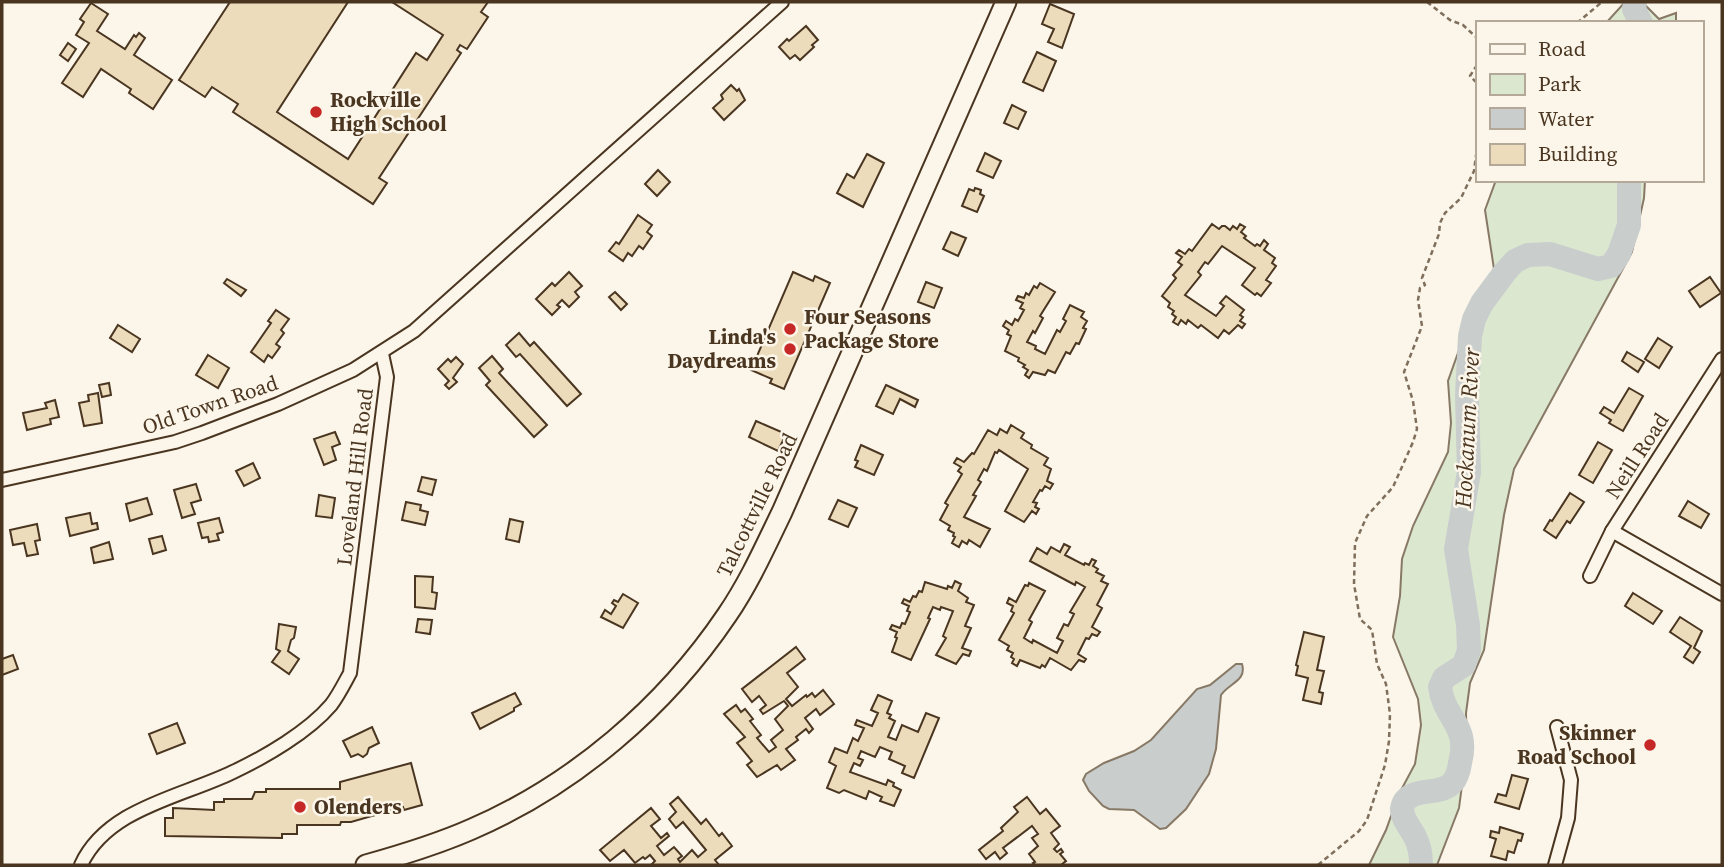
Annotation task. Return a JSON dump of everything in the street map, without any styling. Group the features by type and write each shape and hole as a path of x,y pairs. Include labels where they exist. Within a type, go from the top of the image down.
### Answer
{"main road":[{"name":"Talcottville Road","path":"366,865 422,849 475,828 535,797 584,765 646,712 681,674 727,616 759,561 782,512 1006,2"}],"street":[{"path":"382,354 414,331 782,2"},
{"name":"Old Town Road","path":"2,480 175,442 278,404 382,354"},
{"name":"Loveland Hill Road","path":"81,865 103,834 145,808 234,772 292,737 315,721 332,704 350,673 387,377 382,354"},
{"name":"Neill Road","path":"1590,576 1612,531 1722,359"},
{"path":"1612,531 1722,594"},
{"path":"1555,865 1568,818 1571,780 1557,727"}],"path":[{"path":"1427,2 1450,20 1463,25 1476,37"},
{"path":"1579,21 1601,2"},
{"path":"1476,67 1470,76 1476,82"},
{"path":"1318,865 1359,831 1367,820 1385,765 1389,741 1386,684 1377,664 1373,630 1360,619 1354,584 1355,543 1367,516 1393,487 1408,457 1417,429 1413,401 1404,372 1422,327 1418,300 1420,288 1425,285 1422,278 1440,223 1445,213 1461,198 1474,171 1476,156"}],"green space":[{"path":"1625,2 1645,2 1659,19 1676,13 1676,21 1608,21"},
{"path":"1495,182 1645,182 1632,252 1514,469 1504,515 1484,650 1470,683 1466,713 1467,747 1459,808 1437,865 1369,865 1399,794 1415,764 1421,725 1418,699 1393,637 1400,596 1402,559 1413,526 1448,452 1451,423 1448,381 1464,336 1494,269 1485,210"}],"water":[{"path":"1236,664 1242,664 1243,670 1240,678 1221,695 1216,749 1209,774 1186,809 1166,828 1160,829 1134,810 1109,809 1103,806 1083,780 1086,774 1151,740 1197,689 1210,685"}],"building":[{"path":"230,2 348,2 277,112 348,159 416,53 427,60 443,35 392,2 488,2 481,12 488,17 467,49 460,45 457,50 461,53 379,178 387,183 373,204 233,112 238,104 212,87 205,97 179,80"},
{"path":"91,3 108,14 97,31 125,49 134,35 136,37 139,33 145,38 134,55 172,80 153,109 129,93 131,89 101,69 83,97 62,83 89,43 76,35 84,22 80,19"},
{"path":"1050,4 1074,14 1062,48 1048,42 1054,29 1042,24"},
{"path":"806,26 818,40 800,60 795,55 790,59 779,47"},
{"path":"68,43 76,49 68,61 60,55"},
{"path":"1037,52 1056,61 1043,91 1023,82"},
{"path":"731,85 737,91 739,89 745,100 724,120 713,108 723,99 721,95"},
{"path":"1012,105 1026,112 1018,129 1004,123"},
{"path":"985,153 1001,161 993,178 977,171"},
{"path":"867,154 884,163 863,207 837,193 847,174 854,178"},
{"path":"658,170 670,182 657,196 645,184"},
{"path":"975,188 981,190 980,194 984,196 977,212 962,206 969,189 974,191"},
{"path":"638,215 652,225 647,232 652,236 643,249 639,246 632,256 628,253 623,261 609,251 616,242 619,244"},
{"path":"1212,224 1219,229 1225,226 1230,230 1233,226 1237,229 1240,224 1245,227 1241,232 1246,236 1244,238 1255,246 1260,246 1264,240 1268,244 1264,250 1275,258 1272,263 1276,266 1266,280 1271,283 1261,296 1257,293 1255,295 1242,285 1255,268 1222,246 1208,264 1205,262 1198,272 1201,275 1185,295 1216,316 1224,306 1220,303 1226,296 1244,310 1240,315 1243,317 1240,321 1245,324 1242,328 1238,325 1229,334 1224,330 1218,338 1201,325 1198,328 1188,320 1186,324 1181,320 1178,325 1173,322 1176,317 1172,314 1174,311 1168,307 1170,303 1162,296 1176,278 1173,275 1182,265 1178,262 1182,257 1176,253 1179,250 1185,254 1189,249 1192,251"},
{"path":"951,232 966,238 958,256 943,249"},
{"path":"569,272 582,286 575,292 579,297 569,307 562,300 557,305 560,307 552,315 536,299 552,283 555,286"},
{"path":"793,272 813,281 815,276 830,283 784,389 770,383 772,379 751,370"},
{"path":"1710,277 1721,293 1700,307 1689,291"},
{"path":"227,279 246,290 241,296 224,283"},
{"path":"926,282 942,288 934,308 918,302"},
{"path":"1040,283 1055,292 1040,316 1043,318 1035,333 1033,331 1027,342 1036,346 1035,349 1045,354 1057,330 1060,332 1066,321 1063,319 1070,305 1084,312 1081,317 1087,321 1079,344 1076,343 1070,354 1066,352 1055,373 1048,370 1045,375 1033,372 1029,378 1025,375 1028,370 1018,361 1019,358 1005,351 1011,336 1007,334 1009,330 1003,326 1006,321 1012,325 1015,319 1018,321 1024,310 1020,308 1023,303 1016,300 1018,296 1024,298 1026,293 1029,295 1034,286 1037,288"},
{"path":"615,292 627,304 621,310 609,297"},
{"path":"276,310 289,319 276,344 280,347 272,358 268,355 264,362 251,352 271,323 268,321"},
{"path":"118,325 140,339 132,352 110,338"},
{"path":"519,333 530,346 534,342 581,394 567,406 520,354 516,357 506,345"},
{"path":"1658,338 1672,347 1659,368 1645,359"},
{"path":"1627,352 1644,362 1638,372 1622,361"},
{"path":"208,355 229,368 218,388 196,375"},
{"path":"492,356 503,369 499,373 547,425 534,437 486,385 490,381 479,368"},
{"path":"456,357 463,364 453,378 457,382 449,389 445,385 449,381 438,369 448,359 451,362"},
{"path":"109,383 111,395 102,397 99,385"},
{"path":"886,385 918,400 915,407 900,399 893,414 876,406"},
{"path":"1629,388 1643,396 1623,431 1609,423 1611,420 1600,413 1604,407 1614,413"},
{"path":"98,393 102,423 84,426 79,403 89,401 88,395"},
{"path":"55,400 59,417 50,419 51,424 27,430 23,413 47,408 45,403"},
{"path":"756,421 786,434 778,451 749,437"},
{"path":"1011,425 1024,433 1021,438 1032,445 1031,448 1048,458 1044,465 1051,469 1047,481 1053,484 1050,489 1045,486 1040,490 1033,502 1037,503 1035,507 1039,509 1036,514 1032,511 1024,522 1005,511 1028,469 999,450 995,452 987,471 984,469 978,480 981,482 973,495 976,496 964,517 990,529 980,547 969,540 967,544 962,541 959,547 952,543 955,537 954,533 948,530 950,526 940,520 948,505 945,503 962,474 958,471 961,467 954,463 957,458 964,462 974,454 988,430 997,435 1000,429 1007,433"},
{"path":"335,432 340,444 332,447 336,460 324,465 314,439"},
{"path":"1598,442 1612,450 1593,483 1579,475"},
{"path":"861,445 883,455 874,475 855,467"},
{"path":"253,463 260,478 244,486 236,471"},
{"path":"422,477 436,480 432,495 418,491"},
{"path":"196,484 201,500 191,503 195,514 182,518 174,490"},
{"path":"1570,493 1584,502 1556,538 1544,530"},
{"path":"319,495 335,498 332,518 316,516"},
{"path":"147,498 152,514 130,521 126,504"},
{"path":"838,500 857,508 848,527 829,519"},
{"path":"1688,501 1709,514 1701,528 1679,516"},
{"path":"406,502 421,505 420,510 428,512 425,525 402,520"},
{"path":"90,513 92,524 97,523 98,529 70,536 66,518"},
{"path":"219,518 223,532 217,534 219,540 209,542 208,537 202,538 198,523"},
{"path":"510,519 523,522 519,542 506,539"},
{"path":"37,524 40,540 35,541 38,554 27,556 24,543 13,545 10,530"},
{"path":"162,536 166,550 153,554 149,539"},
{"path":"109,542 113,559 94,563 91,548"},
{"path":"1064,544 1070,547 1065,555 1084,565 1089,565 1092,559 1096,561 1093,566 1098,569 1096,572 1104,576 1101,581 1108,584 1097,605 1102,608 1092,627 1100,632 1097,636 1092,634 1089,639 1086,638 1078,654 1086,659 1084,662 1079,660 1071,670 1050,658 1045,667 1042,665 1040,668 1020,660 1017,666 1012,663 1013,653 1007,650 1009,646 999,640 1014,613 1011,611 1013,606 1007,603 1009,598 1016,602 1025,585 1028,586 1029,583 1045,591 1029,620 1032,622 1024,638 1057,653 1063,641 1057,638 1064,624 1068,626 1074,614 1070,612 1085,587 1076,582 1075,585 1030,561 1037,548 1047,554 1051,547 1060,552"},
{"path":"415,576 433,577 432,592 437,593 435,609 415,607"},
{"path":"955,581 961,584 958,591 968,598 966,602 974,605 965,626 971,628 962,648 971,651 969,656 963,654 956,664 936,655 946,638 943,636 953,611 941,607 940,610 933,607 911,660 892,652 897,632 890,629 892,625 900,628 902,623 905,624 910,612 907,611 909,606 902,603 904,599 910,602 919,591 922,592 925,582 947,589 948,586 952,588"},
{"path":"1633,593 1662,611 1653,624 1625,606"},
{"path":"623,594 638,603 623,628 601,617 605,610 611,614 616,606 612,603 614,600 618,602"},
{"path":"1680,617 1702,631 1694,648 1700,652 1693,663 1684,657 1691,646 1670,632"},
{"path":"418,619 432,620 430,634 416,632"},
{"path":"279,624 296,627 288,651 299,659 289,674 272,662 280,651 276,649"},
{"path":"1304,632 1324,637 1317,670 1324,671 1319,692 1323,693 1321,704 1303,700 1308,678 1296,675"},
{"path":"796,647 805,659 787,673 798,687 786,699 792,706 806,695 807,697 812,693 815,697 823,690 834,704 820,715 816,709 805,718 813,729 809,733 806,729 796,737 798,740 786,749 795,760 781,770 777,765 757,777 747,765 752,761 737,743 745,737 724,714 736,705 741,712 745,709 761,735 757,738 769,752 776,747 771,740 783,730 775,719 788,706 784,701 763,714 760,710 766,705 759,696 752,702 742,689"},
{"path":"13,655 18,669 2,675 2,659"},
{"path":"515,693 521,704 514,708 514,711 480,729 472,713"},
{"path":"878,695 892,701 887,713 891,715 889,718 895,721 888,737 896,740 902,725 918,732 926,713 939,718 914,778 902,773 905,766 889,759 892,752 880,747 875,757 861,751 858,758 863,760 860,766 854,763 850,772 886,785 888,780 901,790 894,806 880,801 882,797 869,791 866,799 844,790 839,793 827,788 836,766 829,762 835,748 847,753 853,738 858,741 864,728 855,725 857,720 872,726 878,713 871,710"},
{"path":"177,723 185,743 157,754 149,734"},
{"path":"372,727 379,743 369,748 363,757 358,754 351,757 343,741"},
{"path":"411,763 422,805 341,822 340,825 297,825 297,834 282,834 282,838 165,836 165,818 173,818 173,808 214,810 214,802 224,802 224,799 252,799 255,792 266,792 266,789 340,789 340,782"},
{"path":"1512,775 1528,779 1519,809 1495,802 1498,794 1506,796"},
{"path":"678,797 701,824 706,819 719,836 722,833 732,846 715,860 719,865 651,865 655,861 650,855 635,863 624,850 610,861 600,850 651,808 660,819 651,826 661,838 667,833 669,836 657,846 664,855 674,847 682,856 678,859 680,862 692,850 698,857 706,850 683,822 676,828 669,819 676,812 670,804"},
{"path":"1027,797 1040,814 1046,809 1060,826 1051,833 1059,844 1054,849 1057,852 1061,849 1063,852 1060,854 1066,861 1061,865 1033,863 1035,862 1029,854 1038,846 1032,838 1038,834 1032,826 1003,848 1007,853 1000,859 995,852 986,859 979,850 1003,831 1001,828 1018,812 1014,807"},
{"path":"1500,827 1523,834 1514,853 1508,851 1506,860 1491,856 1496,839 1490,837 1491,831 1499,833"}],"waterway":[{"name":"Hockanum River","path":"1635,2 1634,9 1640,21"},
{"name":"Hockanum River","path":"1421,865 1417,842 1405,821 1402,809 1409,797 1440,790 1452,783 1458,771 1462,750 1459,731 1442,698 1440,687 1444,678 1464,665 1469,650 1468,625 1456,549 1469,472 1467,395 1470,336 1474,319 1482,303 1505,272 1515,261 1528,255 1550,254 1598,269 1611,266 1619,254 1629,225 1629,182"}],"place":[{"name":"Rockville High School","path":"316,112"},
{"name":"Four Seasons Package Store","path":"790,329"},
{"name":"Linda's Daydreams","path":"790,349"},
{"name":"Skinner Road School","path":"1650,745"},
{"name":"Olenders","path":"300,807"}]}
